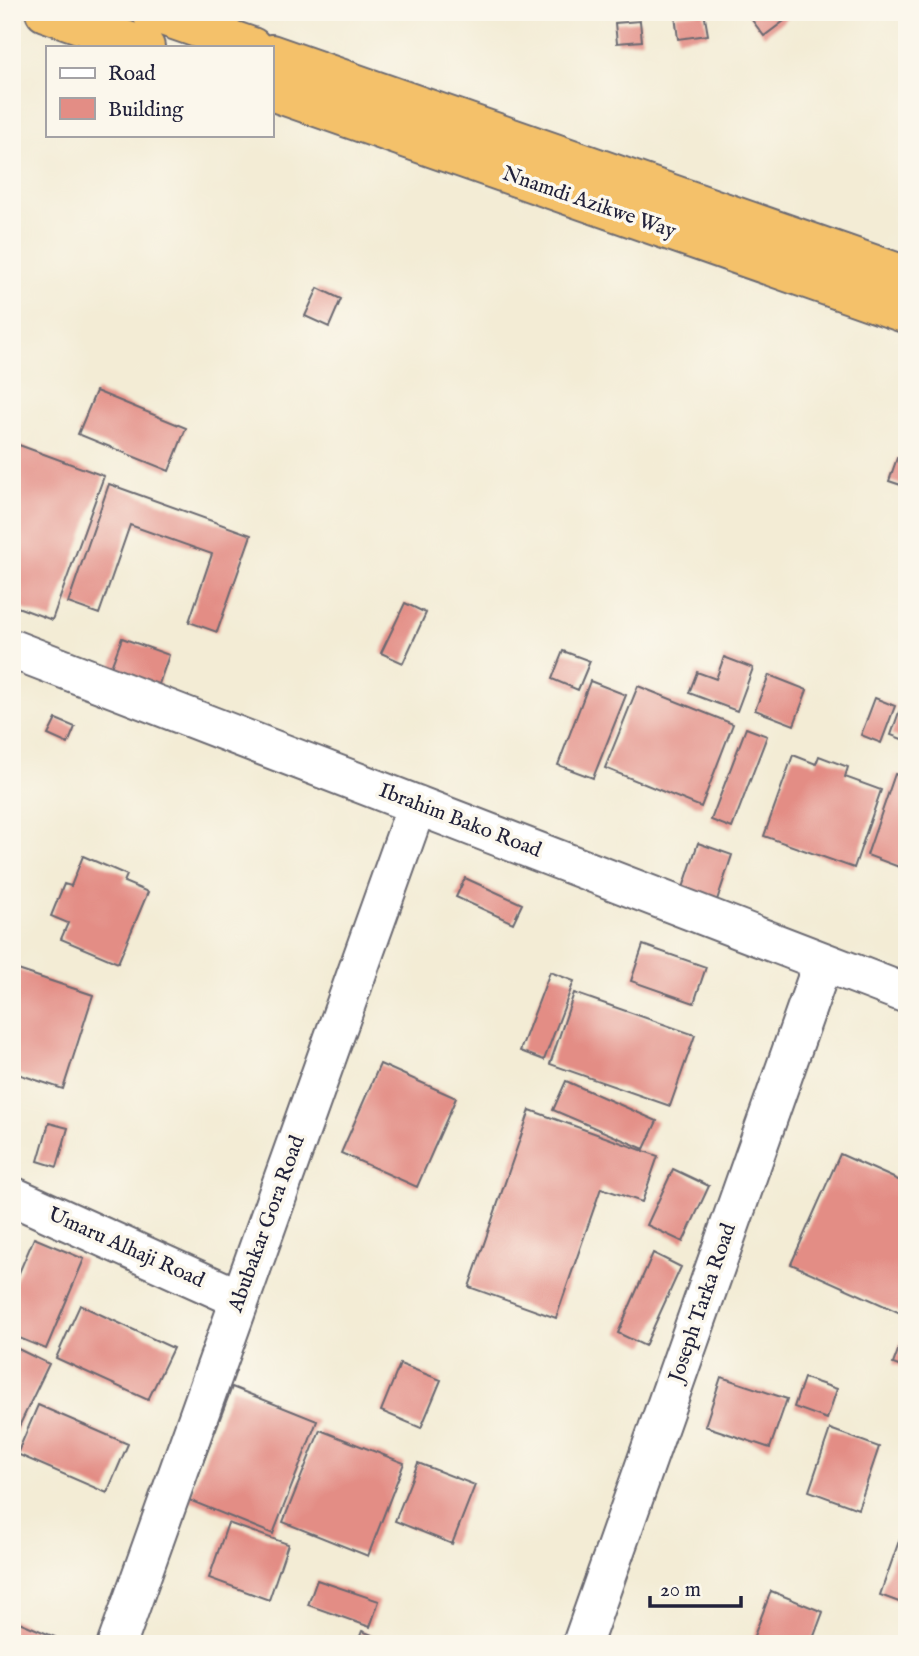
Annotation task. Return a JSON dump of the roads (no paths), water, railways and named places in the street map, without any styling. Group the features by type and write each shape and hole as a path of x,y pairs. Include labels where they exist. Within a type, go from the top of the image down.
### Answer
{"highway":[{"path":"45,12 142,46"},
{"path":"151,12 249,46"},
{"name":"Nnamdi Azikwe Way","path":"273,55 907,276"},
{"name":"Nnamdi Azikwe Way","path":"273,92 907,314"}],"street":[{"name":"Ibrahim Bako Road","path":"12,649 907,994"},
{"name":"Abubakar Gora Road","path":"117,1644 417,805"},
{"name":"Joseph Tarka Road","path":"582,1644 823,962"},
{"name":"Umaru Alhaji Road","path":"12,1196 240,1299"}]}
